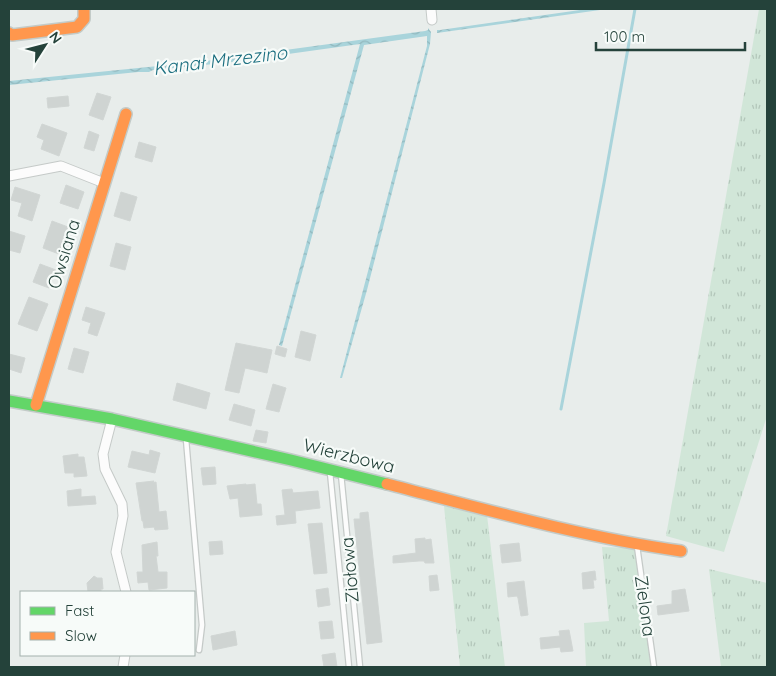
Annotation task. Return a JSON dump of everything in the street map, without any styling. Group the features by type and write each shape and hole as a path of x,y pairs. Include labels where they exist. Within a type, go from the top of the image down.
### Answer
{"street":[{"path":"9,33 77,27 82,23 86,14 84,9"},
{"path":"431,9 432,20"},
{"name":"Owsiana","path":"36,405 126,114"},
{"path":"9,176 61,166 104,182"},
{"name":"Wierzbowa","path":"9,401 112,419 335,471 557,527 681,551"},
{"path":"112,419 104,454 105,469 122,504 123,516 116,552 126,591"}],"lane":[{"path":"186,437 202,625 199,650"},
{"path":"335,471 350,667"},
{"name":"Ziołowa","path":"335,471 360,667"},
{"name":"Zielona","path":"637,544 654,667"}],"green space":[{"path":"759,9 767,9 767,416 724,552 666,536"},
{"path":"444,506 487,515 505,667 460,667"},
{"path":"602,547 635,548 651,667 586,667 584,623 609,621"},
{"path":"709,569 767,583 767,667 721,667"}],"water":[{"path":"587,9 607,9 437,33 437,30"},
{"name":"Kanał Mrzezino","path":"428,28 431,32 430,44 367,290 342,378 340,378 427,46 427,36 364,45 282,346 279,345 360,44 149,72 9,85 9,81 198,62 425,31"}],"building":[{"path":"97,93 111,97 103,120 89,115"},
{"path":"68,96 69,106 48,108 47,98"},
{"path":"42,124 67,133 59,156 41,149 44,140 37,137"},
{"path":"89,131 99,135 94,151 84,148"},
{"path":"139,142 156,147 152,162 135,157"},
{"path":"66,185 84,192 78,209 60,203"},
{"path":"15,187 40,195 32,221 18,216 22,203 11,200"},
{"path":"121,192 137,197 130,221 114,216"},
{"path":"52,221 68,227 59,254 43,248"},
{"path":"9,231 25,236 20,253 9,250"},
{"path":"116,243 131,247 125,270 110,266"},
{"path":"40,264 56,270 49,288 33,282"},
{"path":"29,297 48,304 37,331 18,324"},
{"path":"86,307 105,313 97,336 88,333 91,323 82,320"},
{"path":"301,331 316,335 310,361 295,357"},
{"path":"236,343 272,350 267,373 245,368 239,393 225,390"},
{"path":"277,346 287,349 285,357 275,354"},
{"path":"74,348 89,352 83,373 68,369"},
{"path":"9,354 25,358 21,373 9,369"},
{"path":"177,383 210,393 206,409 173,400"},
{"path":"273,384 286,388 279,412 266,409"},
{"path":"234,404 255,410 251,426 229,420"},
{"path":"256,430 268,432 266,443 253,441"},
{"path":"150,450 160,453 155,473 128,467 132,451 149,455"},
{"path":"78,454 78,457 84,457 87,476 74,477 74,473 65,473 63,456"},
{"path":"215,467 216,484 203,485 201,468"},
{"path":"154,481 153,483 156,482 159,512 166,511 168,529 155,530 154,527 144,528 136,483"},
{"path":"255,484 257,504 261,504 262,515 240,517 238,498 230,499 227,486"},
{"path":"81,489 81,497 95,496 96,504 68,506 67,491"},
{"path":"292,489 293,493 318,491 320,508 295,511 296,523 277,525 276,516 285,515 282,490"},
{"path":"368,512 382,642 367,644 354,519 360,519 360,513"},
{"path":"322,523 327,573 314,574 308,524"},
{"path":"425,538 425,540 431,539 434,563 419,561 393,563 393,556 416,553 415,539"},
{"path":"222,541 223,554 210,555 209,542"},
{"path":"157,542 158,572 167,572 167,588 149,590 148,582 138,583 137,572 143,572 142,545"},
{"path":"519,543 521,561 502,563 500,545"},
{"path":"595,571 596,580 593,580 594,588 583,589 582,573"},
{"path":"437,575 439,590 430,591 429,576"},
{"path":"94,576 102,578 103,589 101,591 88,591 87,583"},
{"path":"524,581 528,615 521,616 517,596 508,597 507,583"},
{"path":"328,588 330,605 318,607 316,590"},
{"path":"685,589 689,611 658,615 657,606 672,604 672,591"},
{"path":"332,621 334,638 321,639 319,622"},
{"path":"569,630 573,651 561,652 560,647 541,649 540,638 560,636 559,631"},
{"path":"235,631 237,645 213,650 211,636"},
{"path":"335,653 337,667 324,667 322,655"}],"waterway":[{"path":"561,409 635,9"}],"traffic: fast":[{"path":"9,401 112,419 387,484"}],"traffic: slow":[{"path":"9,33 12,35 77,27 84,19 84,9"},
{"path":"36,405 126,114"},
{"path":"387,484 570,530 681,551"}]}
